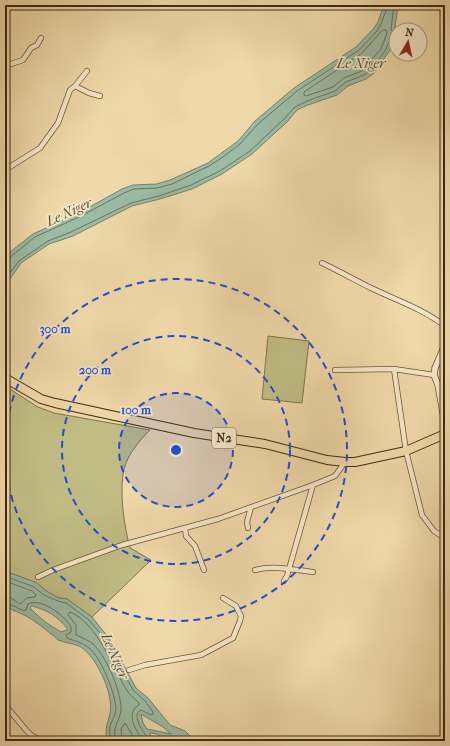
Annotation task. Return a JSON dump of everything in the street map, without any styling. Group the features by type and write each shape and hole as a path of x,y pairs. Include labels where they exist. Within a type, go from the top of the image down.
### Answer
{"highway":[{"name":"N2","path":"5,378 41,399 55,403 194,433 265,444 327,460 355,462 406,451 445,434"}],"street":[{"path":"5,66 23,60 31,48 37,45 41,38"},
{"path":"5,170 40,148 58,123 70,90 75,86 86,71"},
{"path":"75,86 82,88 89,93 100,96"},
{"path":"445,209 443,211 445,214"},
{"path":"322,263 343,272 370,288 424,312 445,326"},
{"path":"445,345 435,368 434,375 444,411 445,424"},
{"path":"335,370 394,369 434,375"},
{"path":"394,369 406,451 422,515 434,531 445,538"},
{"path":"38,576 122,545 185,528 313,485 335,476 345,462"},
{"path":"284,581 313,485"},
{"path":"248,528 247,522 251,507"},
{"path":"185,528 186,536 195,546 204,570"},
{"path":"255,570 267,567 314,572"},
{"path":"129,670 145,664 201,655 233,638 240,620 240,616 236,606 224,598"},
{"path":"5,705 32,736 44,741"},
{"path":"28,741 32,736"}],"shaded area":[{"path":"268,336 309,341 302,403 262,399"},
{"path":"5,386 38,407 54,413 150,430 138,443 128,458 124,469 122,498 124,519 130,548 151,560 92,617 67,599 59,598 46,591 37,583 5,571"}],"water":[{"name":"Le Niger","path":"384,5 398,5 396,22 388,22 388,53 373,74 366,79 348,86 337,95 297,110 287,122 252,154 222,174 192,189 132,206 73,236 49,244 21,263 5,286 5,256 33,234 79,213 122,189 133,185 157,184 170,180 208,163 238,141 255,121 294,88 356,47 378,22"},
{"name":"Le Niger","path":"5,571 37,583 46,591 59,598 67,599 92,617 108,637 136,688 148,698 170,725 185,731 190,736 191,741 166,741 157,734 150,733 150,735 158,741 107,741 106,730 111,706 109,693 95,662 90,655 79,646 58,640 33,620 5,605","holes":["32,606 51,614 63,624 67,630 61,632 48,624 30,608","141,714 163,727 171,734 147,729 143,723"]}]}
